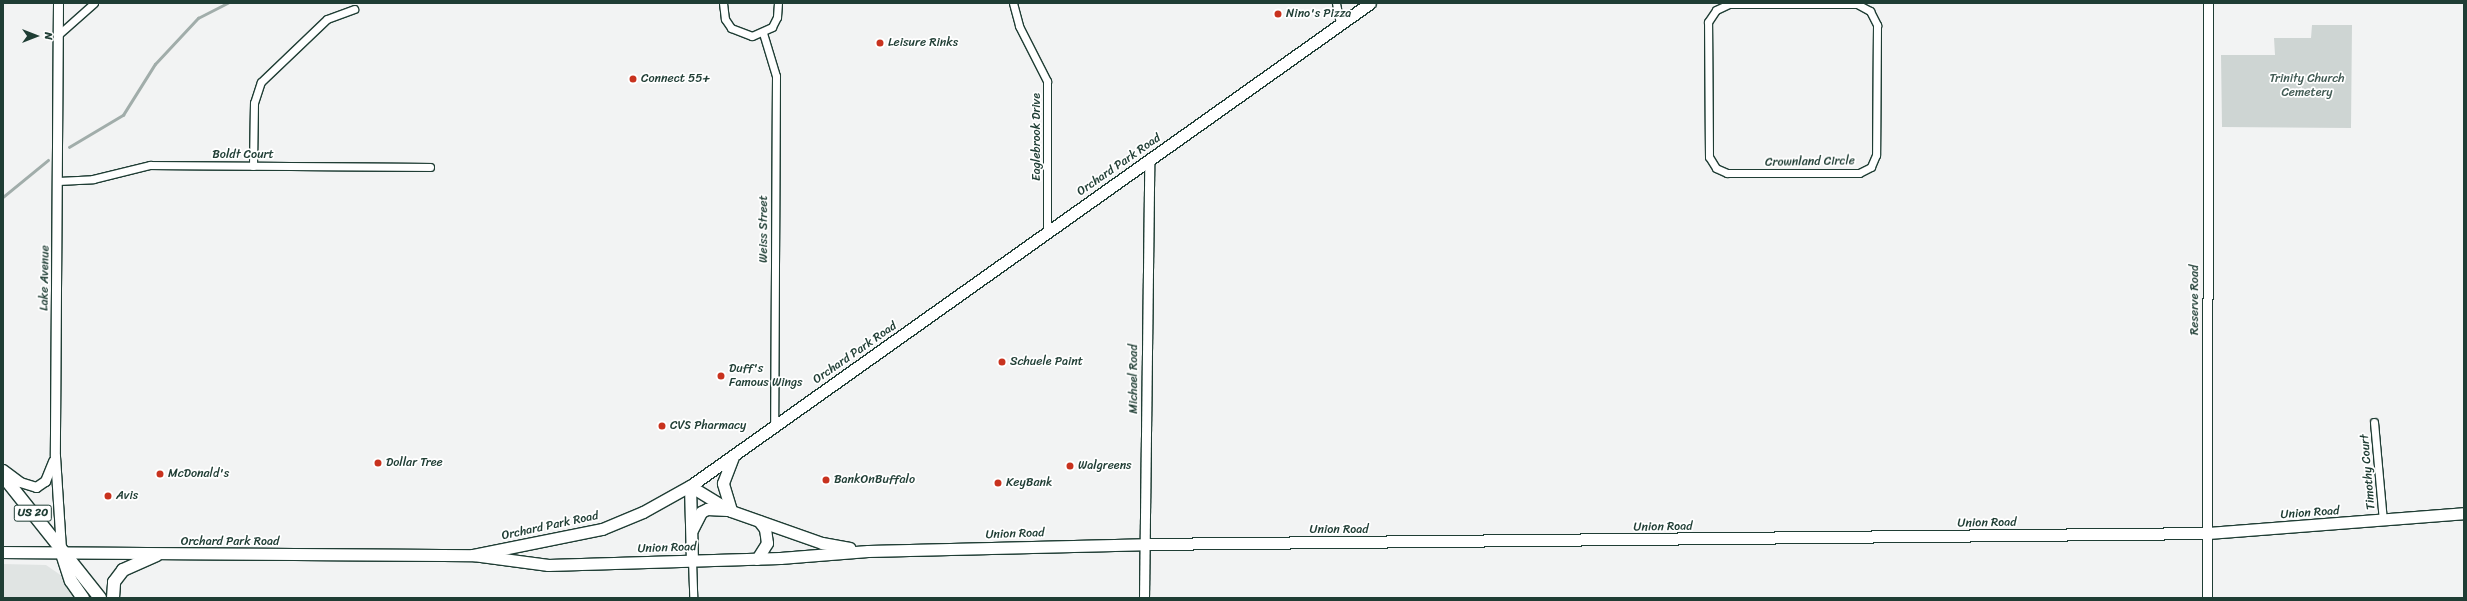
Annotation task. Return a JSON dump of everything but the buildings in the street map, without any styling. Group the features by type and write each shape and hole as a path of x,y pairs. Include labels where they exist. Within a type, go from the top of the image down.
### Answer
{"highway":[{"name":"US 20","path":"3,476 61,552 100,598"},
{"path":"61,552 71,581 83,598"},
{"path":"113,598 114,582 123,570 156,555"}],"main road":[{"name":"Orchard Park Road","path":"3,552 156,555 473,555 602,529 643,512 690,486 1370,3"},
{"path":"690,534 701,512 707,509 731,511 725,498 723,483 735,454"},
{"name":"Union Road","path":"690,486 731,511 822,543 862,551"},
{"path":"690,486 690,534 692,560"},
{"name":"Union Road","path":"473,555 548,565 757,559 862,551 1145,544 2207,533 2464,514"},
{"path":"757,559 767,543 759,521"}],"street":[{"name":"Lake Avenue","path":"58,3 55,456 61,552"},
{"path":"58,35 94,3"},
{"path":"723,3 725,19 731,28 752,36 762,33 777,17 778,3"},
{"name":"Eaglebrook Drive","path":"1013,3 1019,26 1047,81 1047,231"},
{"path":"1336,3 1340,24"},
{"name":"Reserve Road","path":"2207,598 2208,3"},
{"name":"Crownland Circle","path":"1729,4 1857,4 1870,11 1877,25 1876,155 1871,167 1860,173 1727,173 1716,168 1709,157 1708,22 1715,6 1729,4"},
{"path":"253,166 254,103 261,82 327,19 354,9"},
{"name":"Weiss Street","path":"762,33 776,76 774,426"},
{"name":"Michael Road","path":"1144,598 1149,160"},
{"name":"Boldt Court","path":"58,181 93,179 140,166 430,167"},
{"name":"Timothy Court","path":"2374,422 2383,520"},
{"path":"3,469 26,485 39,486 48,475 55,456"},
{"path":"692,560 693,598"}],"shaded area":[{"path":"3,564 46,565 62,576 79,598 3,598"}],"green space":[{"name":"Trinity Church Cemetery","path":"2312,25 2352,25 2351,128 2222,127 2221,55 2275,55 2274,38 2311,38"}],"waterway":[{"path":"69,147 123,115 155,64 198,18 227,3"},
{"path":"3,197 48,160"}],"place":[{"name":"Nino's Pizza","path":"1278,14"},
{"name":"Leisure Rinks","path":"880,43"},
{"name":"Connect 55+","path":"633,79"},
{"name":"Schuele Paint","path":"1002,362"},
{"name":"Duff's Famous Wings","path":"721,376"},
{"name":"CVS Pharmacy","path":"662,426"},
{"name":"Dollar Tree","path":"378,463"},
{"name":"Walgreens","path":"1070,466"},
{"name":"McDonald's","path":"160,474"},
{"name":"BankOnBuffalo","path":"826,480"},
{"name":"KeyBank","path":"998,483"},
{"name":"Avis","path":"108,496"}]}
